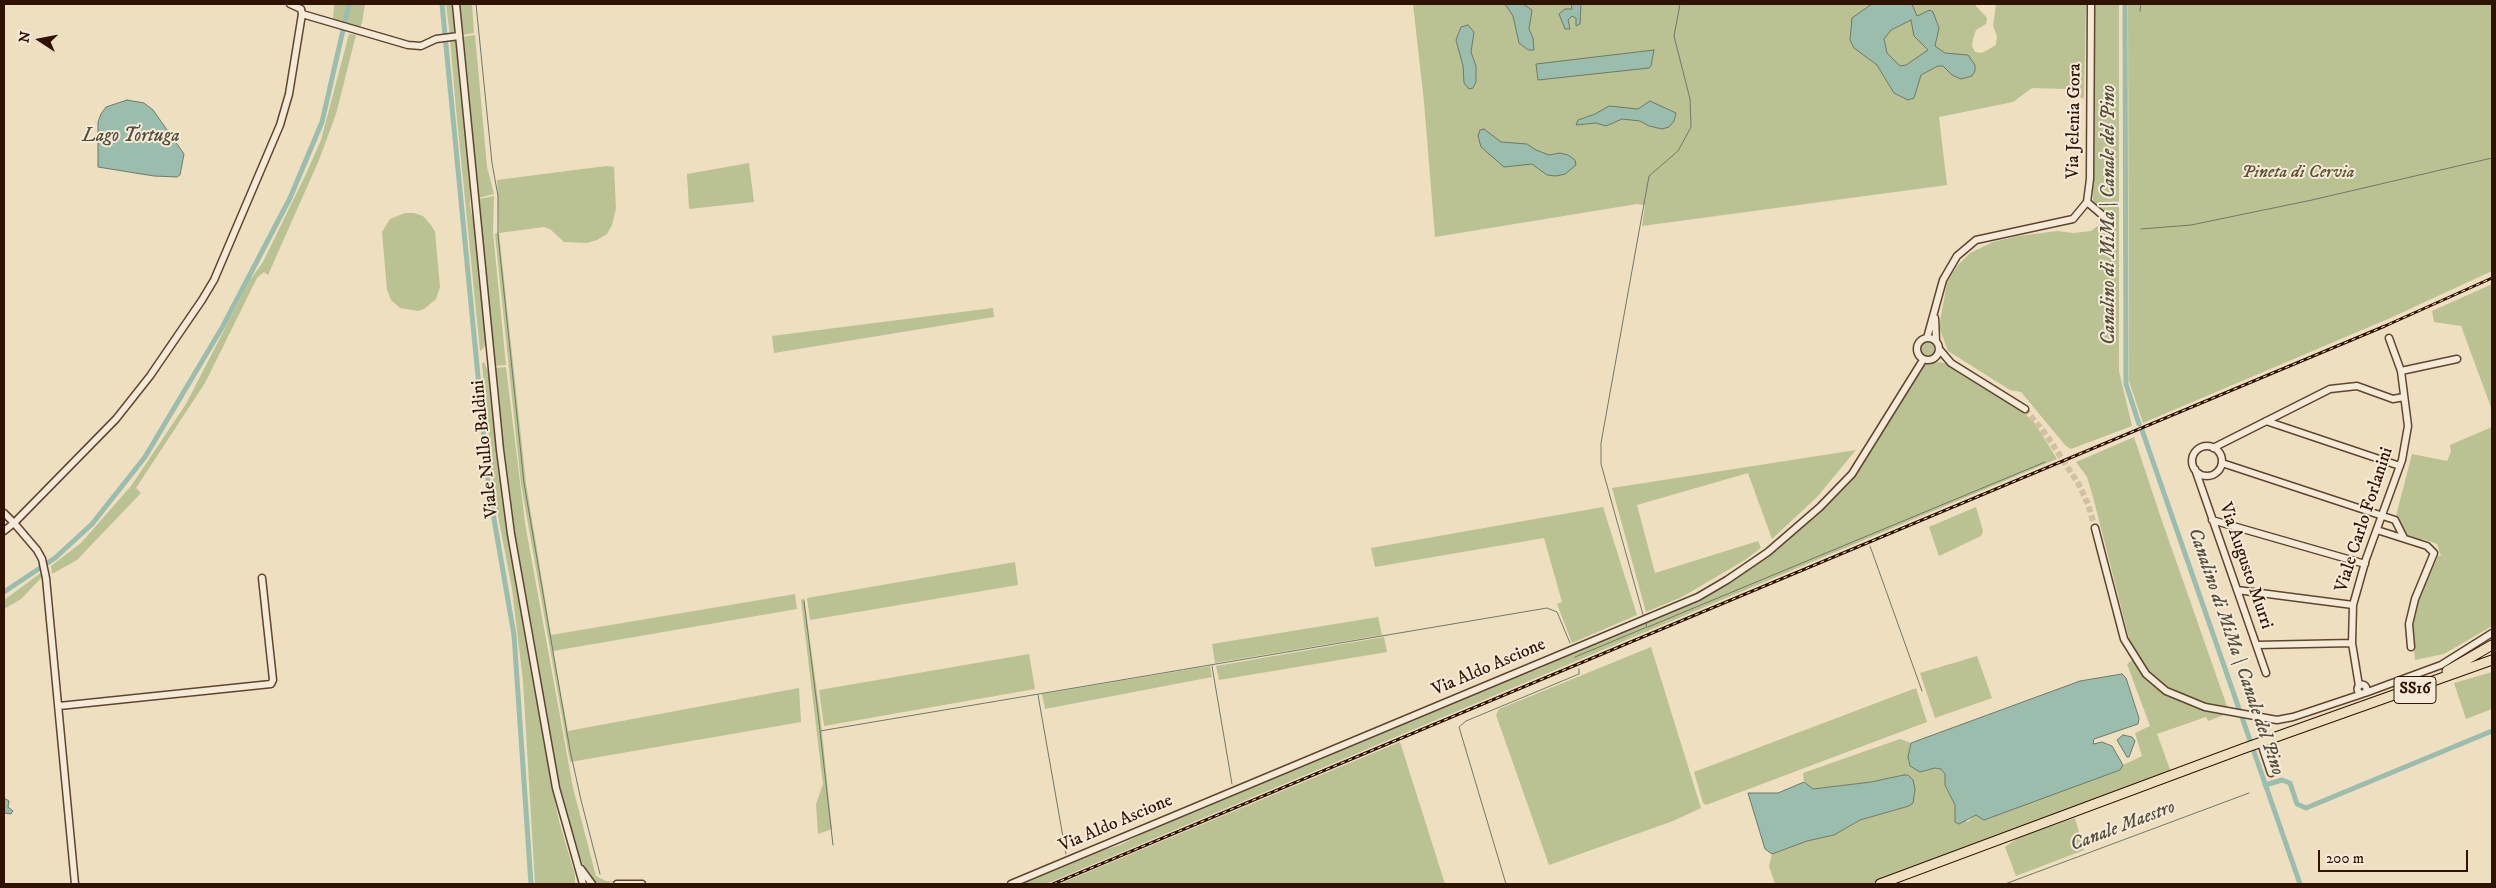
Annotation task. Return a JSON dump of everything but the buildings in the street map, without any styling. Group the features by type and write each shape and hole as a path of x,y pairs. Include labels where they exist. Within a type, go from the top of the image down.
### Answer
{"main road":[{"path":"2395,694 2407,686 2444,673 2492,645"},
{"name":"SS16","path":"1880,884 2260,743 2490,661"},
{"name":"SS16","path":"2361,707 2470,672 2490,661"}],"street":[{"path":"4,531 116,419 150,376 214,280 280,125 289,94 302,14 301,9 290,4"},
{"name":"Viale Nullo Baldini","path":"456,4 456,36 500,450 511,534 556,788 583,884"},
{"name":"Via Jelenia Gora","path":"1935,307 1949,268 1957,256 1976,240 2073,219 2087,202 2090,179 2092,4"},
{"path":"302,14 389,41 416,46 436,39 456,36"},
{"path":"2087,202 2107,219"},
{"path":"1935,307 1926,338 1918,343 1917,354 1924,360 1934,359 1951,363"},
{"path":"1935,307 1936,341 1939,349 1951,363 2025,409"},
{"path":"1926,338 1936,341"},
{"name":"Viale Carlo Forlanini","path":"2363,690 2352,643 2353,605 2365,564 2400,466 2408,426 2401,371 2389,338"},
{"path":"1934,359 1939,349"},
{"name":"Via Aldo Ascione","path":"1908,383 1916,366 1917,354"},
{"path":"2401,371 2457,359"},
{"name":"Via Aldo Ascione","path":"1011,884 1698,597 1763,556 1820,507 1852,474 1924,360"},
{"path":"2213,448 2219,452 2222,463 2218,471 2210,476 2202,475 2195,469 2193,461 2195,454 2201,448 2213,448 2330,389 2343,386 2358,386 2393,400 2404,397"},
{"path":"2266,421 2400,466"},
{"path":"2222,463 2395,520 2404,538"},
{"name":"Via Augusto Murri","path":"2195,469 2266,673"},
{"path":"4,513 42,559 46,578 75,884"},
{"path":"2212,520 2365,564"},
{"path":"2096,528 2121,632 2146,674 2159,686 2175,696 2205,707 2247,716 2286,719 2363,690 2441,665 2492,633"},
{"path":"2377,530 2427,546 2434,553 2415,598 2409,624 2411,647"},
{"path":"59,706 271,684 273,680 262,578"},
{"path":"2237,590 2353,605"},
{"path":"2257,645 2352,643"},
{"path":"2260,743 2271,773"},
{"path":"574,855 586,878 592,884"},
{"path":"577,884 580,875"},
{"path":"617,884 642,884"}],"green space":[{"path":"334,4 365,4 362,23 359,29 333,19"},
{"path":"446,4 454,4 456,31 450,36"},
{"path":"459,4 472,4 474,33 462,35"},
{"path":"1413,4 1976,4 1987,18 1986,24 1976,30 1972,46 1975,52 1982,53 1996,45 1997,36 1993,26 1996,4 2086,4 2084,99 2064,89 2032,88 2013,102 1939,117 1947,185 1642,226 1645,205 1637,204 1435,237 1424,102"},
{"path":"2095,4 2119,4 2119,371 2132,426 2071,449 2065,445 2021,392 2010,390 1948,351 1939,327 1947,283 1957,266 1970,253 1993,242 2019,236 2057,231 2074,233 2091,231 2107,219 2093,201"},
{"name":"Pineta di Cervia","path":"2128,4 2492,4 2492,271 2388,319 2143,423 2129,381"},
{"path":"349,34 356,35 336,114 319,160 268,275 264,272 257,278 205,383 136,488 141,493 77,560 52,574 51,566 81,543 131,486 186,404 250,280 263,262 321,140"},
{"path":"475,35 487,167 494,194 478,198 462,37"},
{"path":"454,38 457,41 470,173 470,206 476,233 487,343 481,351 456,109 450,39"},
{"path":"749,163 754,202 689,209 687,174"},
{"path":"606,166 614,167 616,209 612,225 607,234 587,243 564,242 550,229 544,227 499,233 526,483 551,635 795,594 797,609 553,651 568,731 799,688 801,722 570,762 521,484 495,234 499,232 497,180"},
{"path":"494,196 493,232 506,365 494,366 478,199"},
{"path":"405,213 423,216 435,232 440,287 436,299 424,309 418,311 400,308 391,300 387,290 382,232 390,219"},
{"path":"2492,284 2492,410 2461,326 2434,322 2432,311"},
{"path":"993,308 994,317 774,353 772,336"},
{"path":"1928,340 1934,343 1937,349 1934,355 1928,358 1922,355 1919,349 1922,343"},
{"path":"484,362 489,374 496,442 550,777 559,821 575,875 575,884 535,884 523,681 512,589 495,500 482,363"},
{"path":"1940,362 1947,364 2023,412 2034,422 2057,459 1046,884 1020,884 1097,852 1120,845 1164,823 1485,689 1541,668 1558,658 1712,592 1777,550 1822,510 1872,449 1919,369 1925,364"},
{"path":"506,367 525,523 573,788 596,876 606,881 616,881 603,884 593,883 587,876 575,843 554,764 515,541 503,453 494,368"},
{"path":"2492,427 2492,626 2444,654 2415,660 2412,624 2420,597 2438,556 2441,556 2437,544 2423,539 2421,544 2404,538 2395,520 2412,454 2447,461 2451,452 2450,445"},
{"path":"2134,437 2228,709 2203,705 2164,686 2149,673 2130,642 2087,477 2076,462"},
{"path":"1856,450 1817,497 1772,539 1748,473 1637,505 1655,573 1758,541 1761,548 1745,560 1682,597 1646,612 1612,488"},
{"path":"1603,507 1637,615 1572,643 1557,604 1562,602 1544,538 1375,567 1371,548"},
{"path":"1976,507 1983,531 1981,536 1939,556 1929,527"},
{"path":"1015,562 1018,585 810,620 807,598"},
{"path":"42,572 43,576 21,599 4,609 4,600"},
{"path":"804,598 820,713 832,829 818,834 816,804 823,784 801,600"},
{"path":"1378,617 1382,635 1215,663 1212,644"},
{"path":"1384,637 1387,652 1219,680 1216,666"},
{"path":"1651,647 1701,808 1673,821 1549,865 1496,715 1499,709"},
{"path":"1029,654 1035,689 824,726 819,690"},
{"path":"1977,656 1992,698 1935,718 1920,673"},
{"path":"2133,659 2145,679 2167,696 2224,715 2208,721 2206,717 2157,734 2171,772 1870,884 1775,884 1769,866 1772,854 1807,841 1834,835 1860,820 1909,806 1904,775 1871,782 1812,789 1804,781 1803,773 1900,739 1911,743 1908,761 1920,772 1935,768 1941,769 1945,774 1945,785 1955,805 1955,813 1968,822 1975,815 2120,770 2123,765 2142,756 2135,733 2150,726 2127,664"},
{"path":"1210,666 1212,677 1045,709 1042,694"},
{"path":"2492,672 2492,709 2466,719 2454,683"},
{"path":"1916,688 1927,722 1706,805 1703,803 1694,772"},
{"path":"1400,742 1445,884 1059,884"},
{"path":"2075,818 2084,850 2016,876 2005,847 2021,836"}],"water":[{"path":"1505,4 1523,4 1532,10 1529,29 1533,38 1534,50 1528,50 1519,43 1513,16"},
{"path":"1571,4 1581,4 1580,24 1576,26 1576,18 1572,16 1568,20 1570,29 1565,29 1559,14 1565,9 1572,9"},
{"path":"1872,4 1912,4 1917,16 1930,10 1933,12 1939,28 1935,46 1945,53 1968,55 1975,65 1975,71 1972,76 1961,79 1952,75 1943,66 1938,66 1921,75 1914,98 1908,100 1894,93 1877,65 1854,48 1850,40 1852,18","holes":["1911,20 1914,36 1928,50 1906,65 1900,66 1887,53 1884,39 1891,30"]},
{"path":"1468,25 1474,32 1471,52 1476,66 1476,82 1473,88 1469,89 1464,83 1463,66 1456,40 1461,27"},
{"path":"1654,50 1649,68 1538,80 1536,64"},
{"name":"Lago Tortuga","path":"127,100 144,103 153,110 184,154 180,175 177,177 154,176 98,167 98,122 101,114 106,107"},
{"path":"1650,101 1676,113 1674,121 1669,127 1662,129 1649,126 1640,121 1622,119 1606,126 1596,123 1576,125 1578,120 1595,114 1609,106 1638,109"},
{"path":"1484,129 1501,142 1527,144 1549,155 1560,153 1568,155 1575,160 1576,165 1565,174 1556,176 1547,175 1532,164 1504,167 1481,147 1478,136 1480,130"},
{"path":"2122,674 2126,678 2139,718 2138,724 2094,739 2093,744 2102,742 2112,746 2123,765 2120,770 1984,820 1976,815 1959,824 1955,822 1955,805 1945,785 1945,774 1941,769 1935,768 1920,772 1910,766 1908,757 1911,743 2080,681"},
{"path":"2123,735 2132,737 2135,741 2129,757 2127,757 2117,740"},
{"path":"1908,775 1913,780 1915,789 1913,803 1909,806 1860,820 1834,835 1807,841 1772,854 1765,849 1748,793 1778,793 1804,782 1813,789 1871,782"},
{"path":"4,798 9,801 8,807 13,811 11,814 4,813"}],"waterway":[{"path":"4,592 55,558 92,524 145,457 223,326 290,198 322,122 349,4"},
{"path":"442,4 489,490 514,635 531,884"},
{"path":"476,4 492,163 498,196 498,235 524,483 570,750 600,874"},
{"path":"1644,618 1601,464 1601,443 1649,176 1678,151 1691,127 1690,99 1674,36 1680,4"},
{"name":"Canalino di MiMa | Canale del Pino","path":"2125,4 2126,384 2139,424"},
{"path":"2140,11 2141,4"},
{"path":"2141,229 2191,225 2312,200 2492,158"},
{"name":"Canalino di MiMa | Canale del Pino","path":"2142,430 2300,884"},
{"path":"1648,627 2045,462"},
{"path":"1870,546 1922,691"},
{"path":"804,601 820,730"},
{"path":"833,845 820,731 1547,608 1557,612 1570,643"},
{"path":"1575,657 1647,627 1645,621"},
{"path":"1212,666 1232,784"},
{"path":"1506,884 1459,727 1466,721 1579,674 1579,669"},
{"path":"1038,695 1066,854"},
{"path":"2265,785 2282,780 2290,783 2297,804 2306,808 2492,731"},
{"name":"Canale Maestro","path":"2005,884 2249,793"}],"tunnel":[{"path":"2025,409 2047,436 2078,483 2088,504 2095,528"}],"railway":[{"path":"1053,884 2385,326 2492,278"}]}
